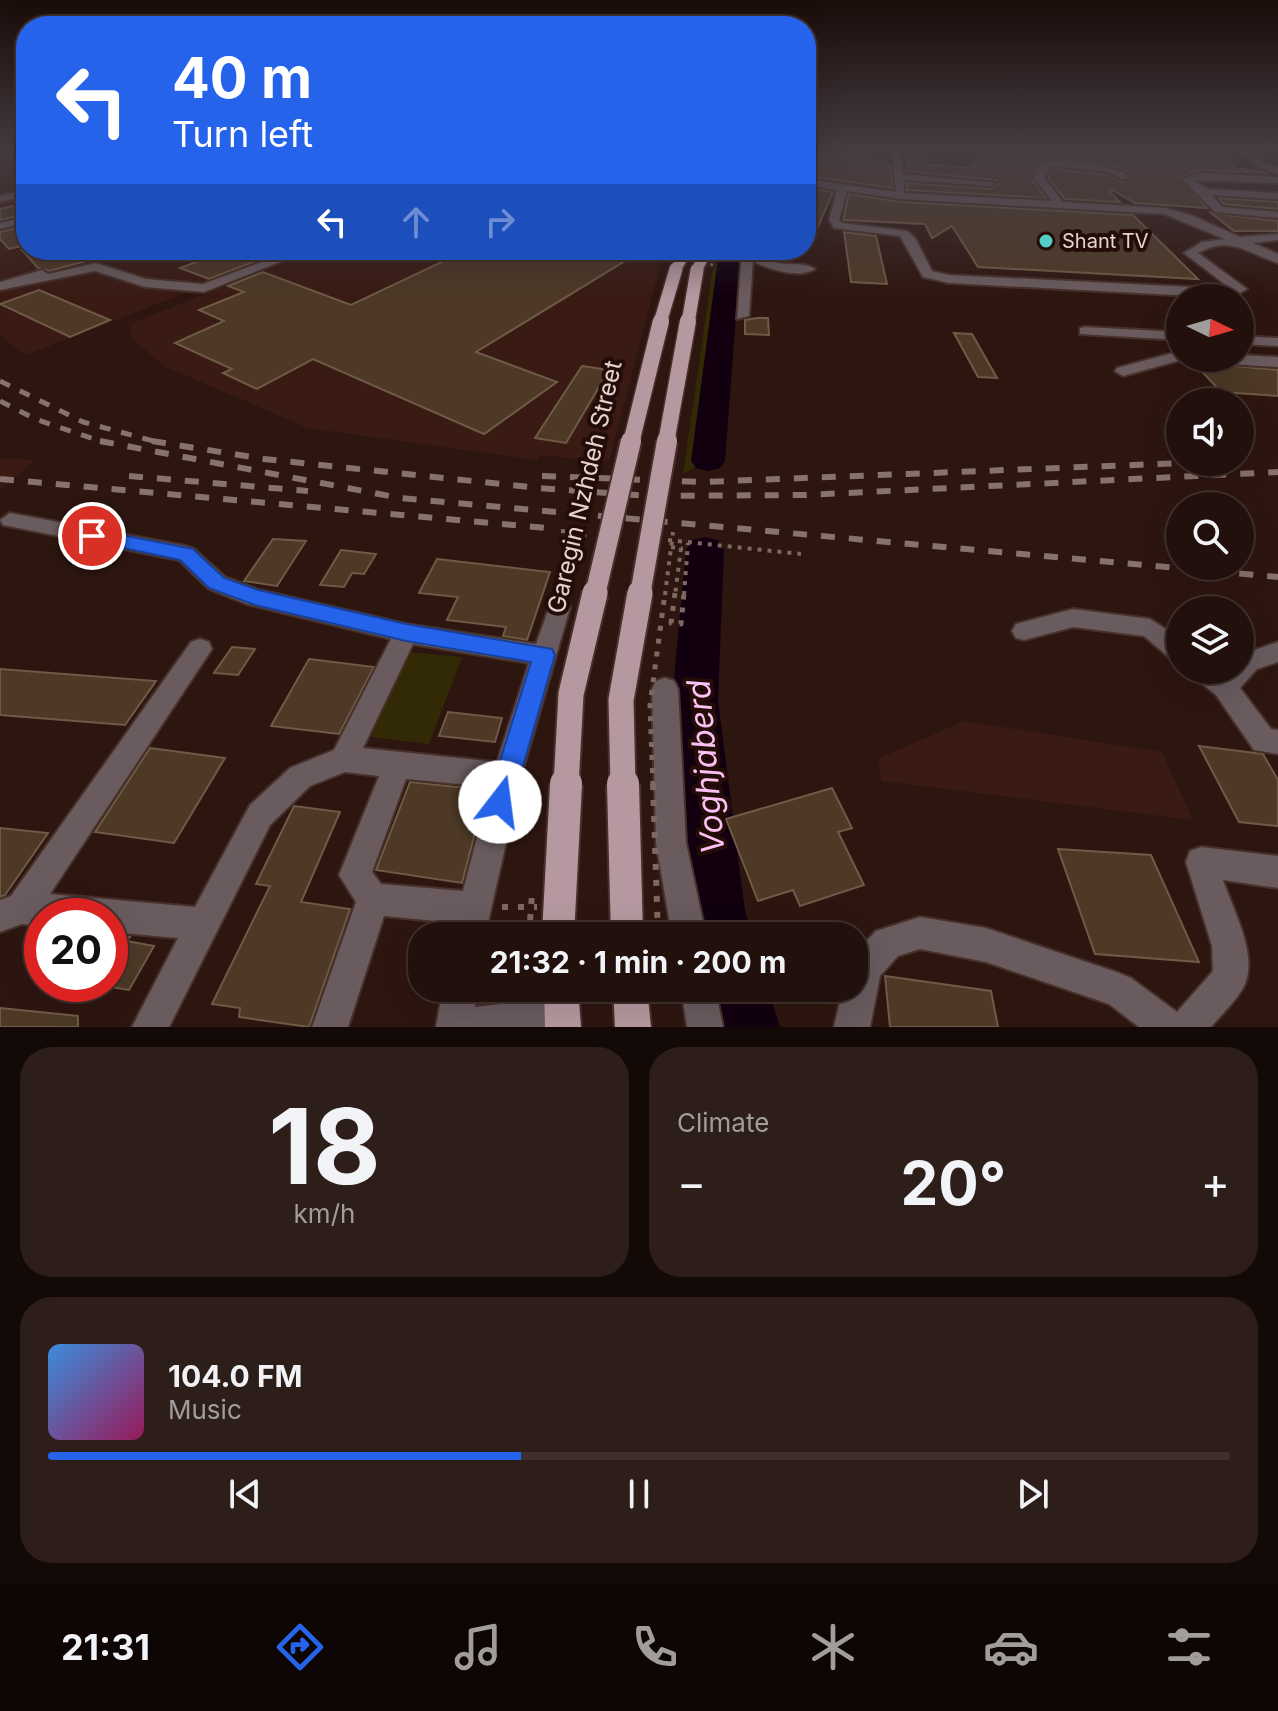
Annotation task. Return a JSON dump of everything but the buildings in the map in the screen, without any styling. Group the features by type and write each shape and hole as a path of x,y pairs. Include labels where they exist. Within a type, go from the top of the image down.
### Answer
{"main road":[{"name":"Garegin Nzhdeh Street","path":"559,922 571,694 653,349 695,262"},
{"path":"627,922 621,700 695,262"},
{"path":"550,1022 556,1002"},
{"path":"631,1002 633,1027"}],"street":[{"path":"839,200 834,220 838,226 903,233 909,238 927,274 949,279 1231,294 1240,289 1190,253 1195,247 1236,239 1278,237"},
{"path":"970,200 1165,211 1189,218 1278,261 1271,267 1277,274"},
{"path":"1056,200 1060,205"},
{"path":"1211,200 1219,210 1278,215"},
{"path":"0,286 96,260"},
{"path":"31,281 87,267 145,283 204,288 278,260"},
{"path":"742,316 747,260"},
{"path":"761,260 771,266 809,269"},
{"path":"1085,331 1166,335"},
{"path":"1254,341 1278,342"},
{"path":"1123,371 1166,360"},
{"path":"1254,360 1278,362"},
{"path":"10,520 186,554 217,583 255,598 406,633 544,655"},
{"path":"397,765 355,875 373,899 470,922 507,776 559,608"},
{"path":"1024,631 1073,618 1150,628 1166,641"},
{"path":"344,759 406,633"},
{"path":"11,912 200,649"},
{"path":"1225,687 1248,662 1278,652"},
{"path":"1221,684 1264,741 1278,742"},
{"path":"665,689 671,843 686,922"},
{"path":"150,1027 260,815 300,777 344,759 507,776"},
{"path":"1188,1027 1230,977 1229,946 1201,862 1278,872"},
{"path":"330,1027 373,899"},
{"path":"11,912 202,924"},
{"path":"852,1027 865,967 888,943 920,933 986,945 1119,990 1168,1027"},
{"path":"459,1002 457,1027 550,1022"},
{"path":"701,1002 705,1027"}],"path":[{"path":"561,531 592,534"},
{"path":"658,922 650,705 673,531"},
{"path":"559,608 551,606 579,534"},
{"path":"667,540 801,554"},
{"path":"671,547 681,548 671,623 681,624 688,543"}],"shaded area":[{"path":"16,200 16,260 270,260 26,355 0,336 0,202"},
{"path":"291,260 661,260 609,462 540,455 537,460 308,428 164,366 132,338 130,324"},
{"path":"717,260 739,260 725,337 713,444 706,460 683,474 712,273"},
{"path":"0,458 35,460 0,490"},
{"path":"409,652 462,657 429,744 371,737"},
{"path":"964,721 1162,752 1193,820 882,781 878,759"}],"waterway":[{"name":"Voghjaberd","path":"708,461 728,260"},
{"name":"Voghjaberd","path":"705,550 695,700 719,922"},
{"name":"Voghjaberd","path":"741,1002 748,1027"}],"railway":[{"path":"0,381 83,422 156,442"},
{"path":"0,401 35,419 100,441"},
{"path":"100,441 400,498 1278,577"},
{"path":"100,441 106,443"},
{"path":"156,442 264,459 539,488 648,496 806,495 1278,472"},
{"path":"156,442 161,443"},
{"path":"542,476 703,482 1166,464"},
{"path":"129,476 308,491"},
{"path":"0,479 557,529"}],"place":[{"name":"Shant TV","path":"1046,241"}],"route":[{"path":"92,536 186,554 217,583 255,598 406,633 544,655 500,802"}]}
